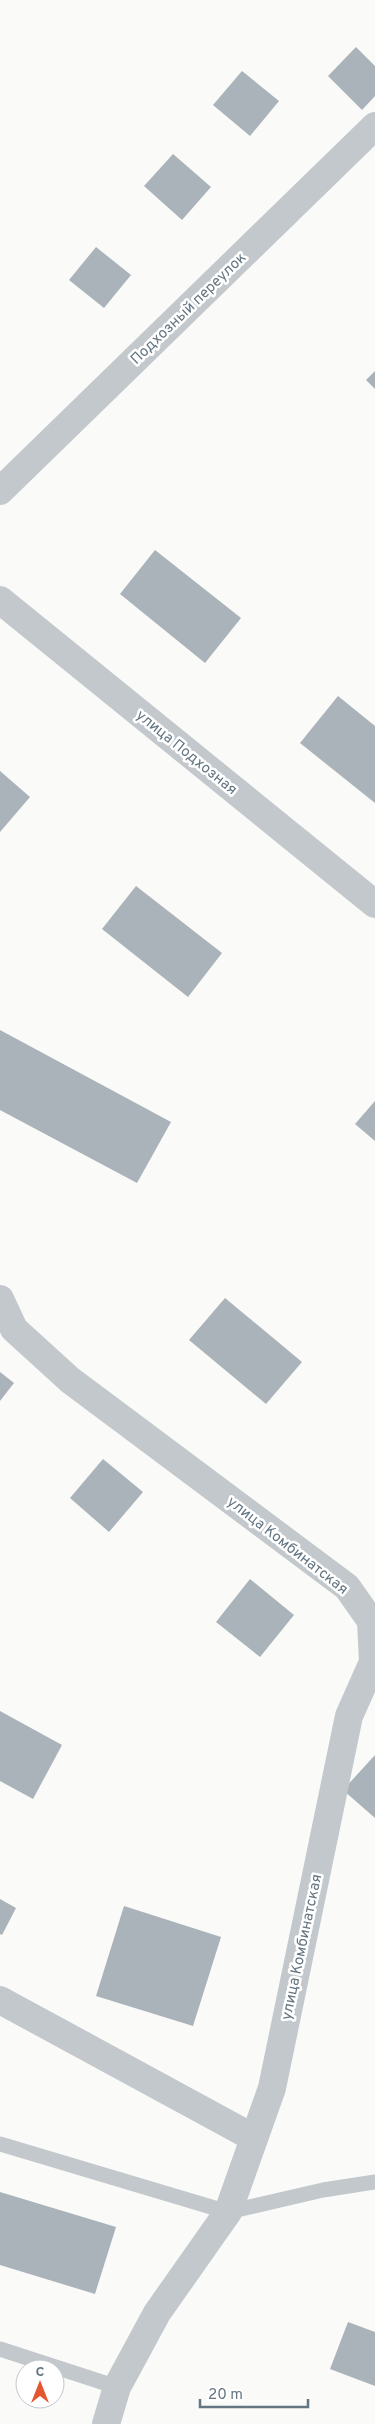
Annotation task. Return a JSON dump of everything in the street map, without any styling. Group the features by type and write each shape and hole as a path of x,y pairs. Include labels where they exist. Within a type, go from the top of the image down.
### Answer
{"street":[{"name":"Подхозный переулок","path":"0,491 375,126"},
{"name":"улица Подхозная","path":"0,600 375,904"},
{"name":"улица Комбинатская","path":"0,1299 14,1329 70,1380 347,1587 371,1621 373,1662 349,1716 272,2088 228,2212 157,2313 117,2387 106,2424"},
{"path":"0,2000 254,2138"}],"lane":[{"path":"0,2144 228,2212 323,2190 375,2182"},
{"path":"0,2349 117,2387"}],"building":[{"path":"356,47 375,66 375,96 362,110 328,76"},
{"path":"242,71 279,101 250,136 213,105"},
{"path":"173,154 211,187 182,220 144,186"},
{"path":"96,247 131,275 104,308 69,280"},
{"path":"375,371 375,389 366,380"},
{"path":"155,550 241,618 205,663 120,594"},
{"path":"338,696 375,726 375,803 300,743"},
{"path":"0,771 30,797 0,832"},
{"path":"136,886 222,953 188,997 102,929"},
{"path":"0,1030 171,1122 137,1183 0,1110"},
{"path":"375,1101 375,1141 355,1124"},
{"path":"225,1298 302,1362 266,1404 189,1340"},
{"path":"0,1372 14,1383 0,1401"},
{"path":"103,1459 143,1492 109,1532 70,1498"},
{"path":"250,1579 294,1615 260,1657 216,1622"},
{"path":"0,1711 62,1745 33,1799 0,1781"},
{"path":"375,1755 375,1818 343,1790"},
{"path":"0,1899 16,1908 2,1935 0,1934"},
{"path":"124,1906 221,1937 193,2026 96,1996"},
{"path":"0,2192 116,2227 95,2294 0,2265"},
{"path":"348,2322 375,2332 375,2386 330,2369"}]}
